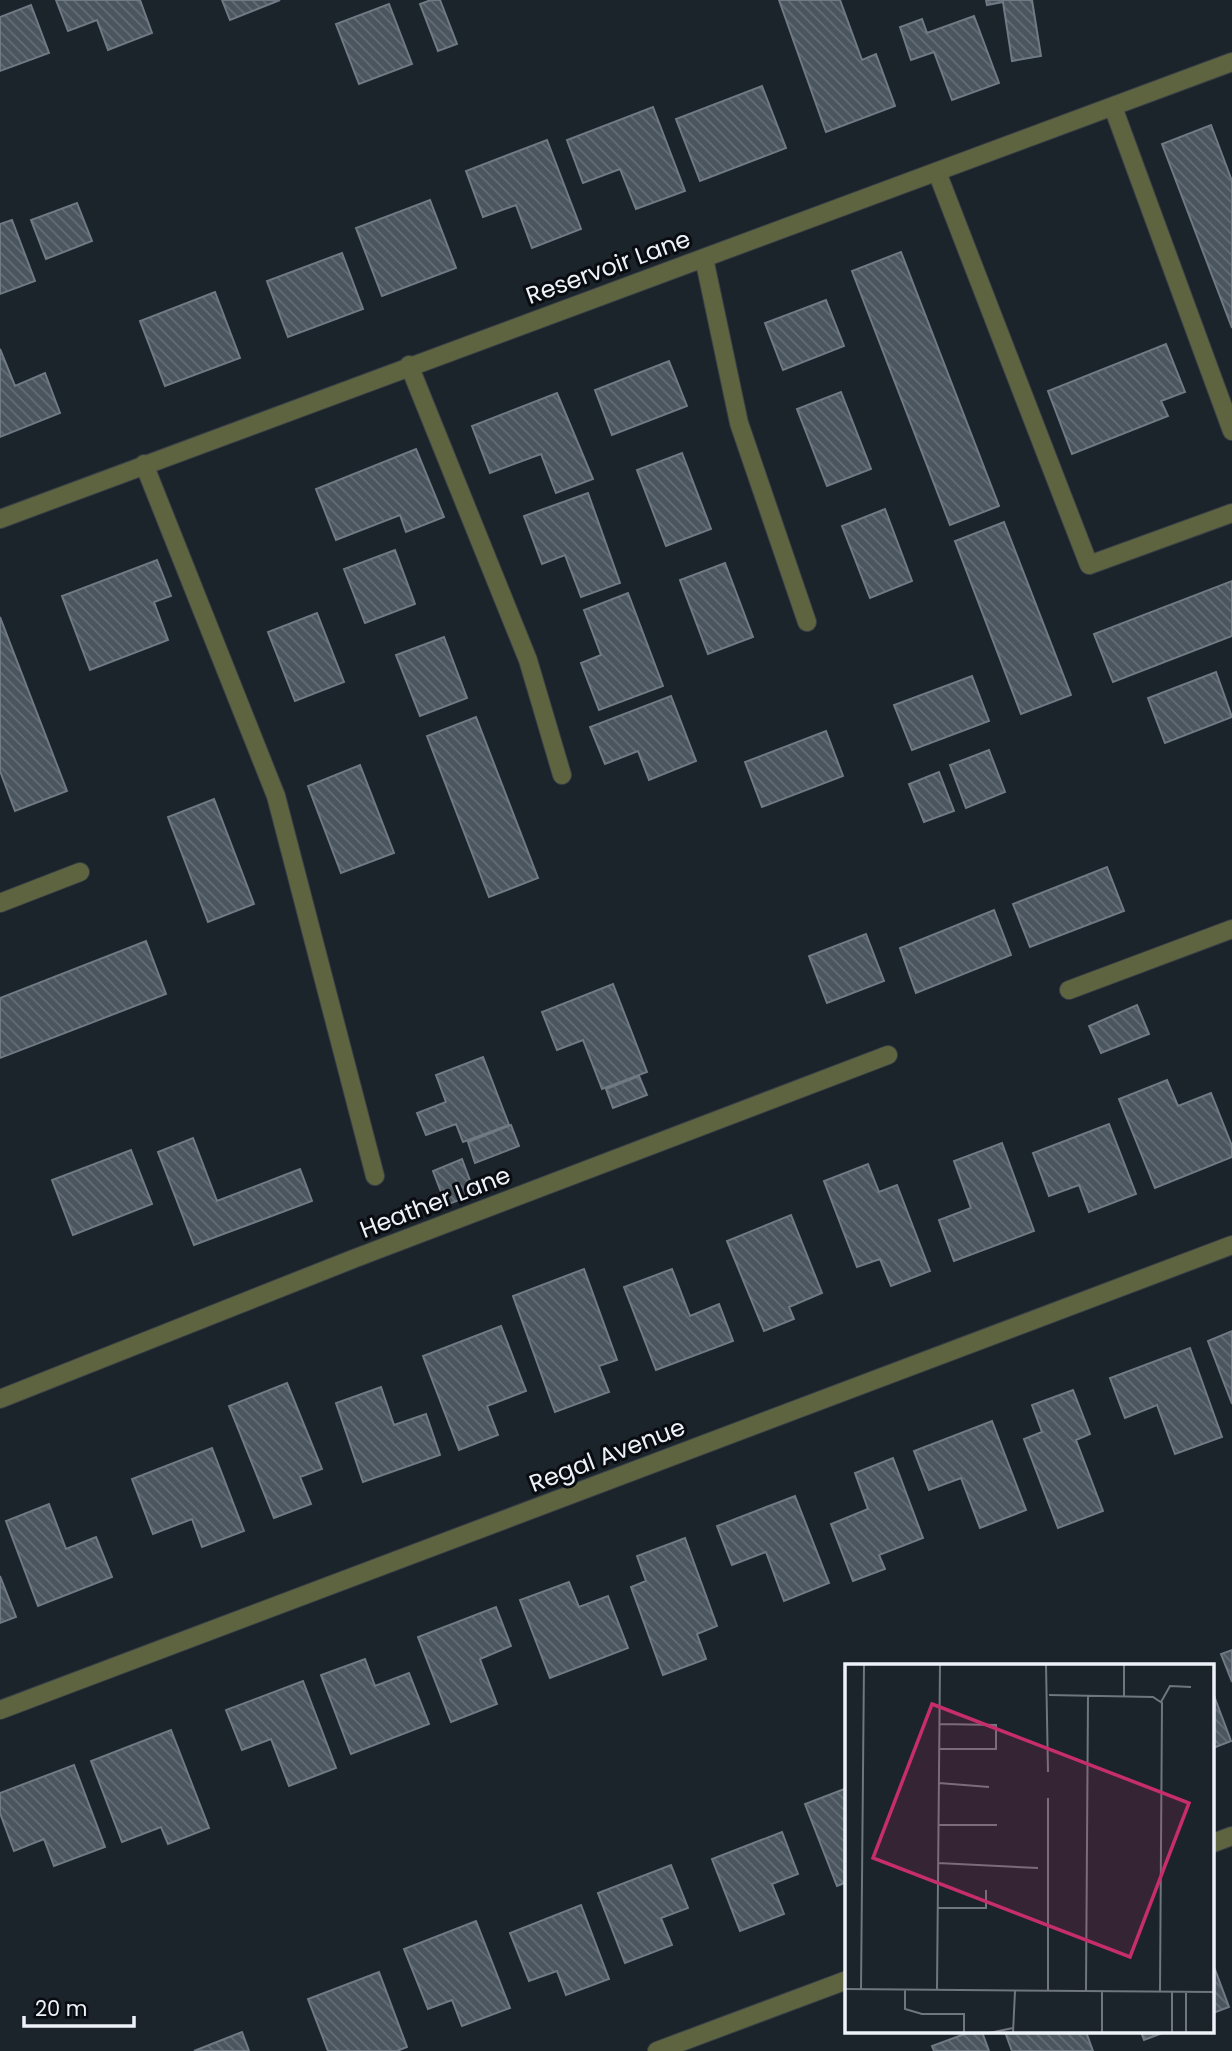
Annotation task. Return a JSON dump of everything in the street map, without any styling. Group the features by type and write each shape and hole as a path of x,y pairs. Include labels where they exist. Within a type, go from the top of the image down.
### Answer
{"street":[{"name":"Reservoir Lane","path":"0,519 1232,62"},
{"path":"1113,107 1232,431"},
{"path":"937,172 1089,565 1232,513"},
{"path":"704,258 739,423 807,622"},
{"path":"409,366 528,660 562,775"},
{"path":"144,464 276,796 374,1176"},
{"path":"0,903 80,872"},
{"path":"1069,990 1232,929"},
{"name":"Heather Lane","path":"0,1399 353,1259 888,1055"},
{"name":"Regal Avenue","path":"0,1710 1232,1245"},
{"path":"1214,1843 1232,1836"},
{"path":"657,2051 845,1981"}],"building":[{"path":"56,0 140,0 152,33 108,50 97,20 68,31"},
{"path":"222,0 280,0 230,20"},
{"path":"440,0 457,44 438,51 420,4"},
{"path":"779,0 840,0 862,60 876,54 895,106 826,132"},
{"path":"986,0 1032,0 1041,56 1012,61 1003,2 987,5"},
{"path":"389,4 412,64 359,84 336,24"},
{"path":"31,5 49,53 0,71 0,17"},
{"path":"974,16 999,83 952,100 934,52 911,60 900,27 922,19 927,33"},
{"path":"762,86 786,148 700,181 676,119"},
{"path":"653,107 685,191 636,209 620,169 583,183 567,140"},
{"path":"1211,125 1232,181 1232,328 1162,144"},
{"path":"547,140 581,229 532,248 516,205 483,217 466,171"},
{"path":"430,200 456,268 382,296 356,228"},
{"path":"77,203 92,241 46,259 31,220"},
{"path":"12,220 35,281 0,294 0,224"},
{"path":"901,252 999,506 950,525 852,271"},
{"path":"342,253 363,309 288,337 267,281"},
{"path":"215,292 240,358 165,386 140,321"},
{"path":"826,300 844,346 783,370 765,323"},
{"path":"1166,344 1185,392 1161,401 1168,416 1072,454 1048,391"},
{"path":"0,349 15,386 45,373 60,413 0,437"},
{"path":"669,361 687,406 612,435 595,390"},
{"path":"841,392 871,469 827,486 797,409"},
{"path":"557,393 593,479 556,493 541,454 490,473 472,426"},
{"path":"416,449 444,517 406,532 400,515 336,540 316,489"},
{"path":"682,453 711,529 666,546 637,470"},
{"path":"588,493 620,583 581,597 565,555 542,564 524,516"},
{"path":"885,509 912,581 870,598 842,526"},
{"path":"1004,522 1071,695 1021,714 955,541"},
{"path":"395,550 415,604 365,623 344,569"},
{"path":"157,560 171,596 154,602 168,640 90,670 62,596"},
{"path":"725,563 753,637 708,654 680,580"},
{"path":"1232,581 1232,636 1113,682 1094,634"},
{"path":"628,593 663,686 599,710 581,663 601,655 584,610"},
{"path":"317,613 344,682 295,701 268,632"},
{"path":"0,617 67,791 15,811 0,771"},
{"path":"444,637 467,698 420,716 396,655"},
{"path":"1216,672 1232,717 1165,743 1148,698"},
{"path":"972,676 989,721 912,750 894,705"},
{"path":"671,696 696,761 649,780 638,751 605,764 590,727"},
{"path":"476,717 538,878 489,897 427,736"},
{"path":"826,731 843,776 762,807 745,762"},
{"path":"989,750 1005,792 966,808 950,765"},
{"path":"360,765 394,853 341,873 308,786"},
{"path":"939,772 954,811 924,822 909,784"},
{"path":"214,799 254,904 208,922 168,817"},
{"path":"1107,867 1124,911 1030,947 1013,904"},
{"path":"994,910 1011,955 916,993 900,948"},
{"path":"866,934 884,981 827,1003 809,956"},
{"path":"146,941 166,994 0,1058 0,998"},
{"path":"613,984 647,1072 602,1089 583,1040 557,1050 542,1012"},
{"path":"1137,1005 1149,1034 1101,1053 1089,1026"},
{"path":"483,1057 509,1125 463,1142 456,1124 426,1135 417,1113 446,1102 436,1075"},
{"path":"639,1076 647,1095 613,1108 606,1089"},
{"path":"1167,1080 1178,1106 1211,1093 1232,1146 1232,1157 1155,1188 1119,1099"},
{"path":"1109,1124 1136,1194 1089,1212 1079,1185 1049,1196 1033,1153"},
{"path":"511,1125 519,1146 475,1163 468,1142"},
{"path":"193,1138 217,1201 300,1169 312,1201 194,1245 158,1152"},
{"path":"1002,1143 1034,1231 954,1261 939,1220 971,1208 954,1161"},
{"path":"131,1150 152,1204 73,1235 52,1180"},
{"path":"462,1159 475,1194 446,1205 433,1171"},
{"path":"868,1164 879,1192 897,1185 930,1271 891,1286 880,1259 857,1267 824,1181"},
{"path":"791,1215 822,1293 789,1307 794,1319 764,1331 727,1241"},
{"path":"584,1269 617,1360 599,1366 609,1392 555,1412 513,1296"},
{"path":"672,1269 690,1316 719,1304 733,1341 656,1370 624,1287"},
{"path":"501,1326 526,1391 487,1406 498,1435 459,1450 423,1356"},
{"path":"1232,1331 1232,1404 1208,1341"},
{"path":"1190,1348 1222,1437 1175,1454 1157,1405 1125,1418 1110,1378"},
{"path":"287,1383 322,1469 300,1477 311,1504 274,1518 229,1406"},
{"path":"381,1387 394,1425 426,1414 440,1455 363,1482 336,1403"},
{"path":"1073,1390 1090,1434 1076,1440 1103,1511 1058,1528 1024,1439 1042,1432 1032,1405"},
{"path":"992,1421 1026,1510 980,1528 961,1478 929,1490 914,1451"},
{"path":"212,1448 244,1531 202,1547 192,1519 153,1534 132,1479"},
{"path":"893,1458 923,1538 879,1555 885,1569 853,1581 831,1524 868,1509 855,1473"},
{"path":"795,1496 829,1583 784,1601 766,1552 732,1565 717,1526"},
{"path":"49,1504 66,1549 96,1537 112,1577 38,1606 6,1521"},
{"path":"685,1538 717,1626 697,1634 706,1659 663,1675 631,1587 646,1581 637,1556"},
{"path":"0,1576 16,1617 0,1623"},
{"path":"569,1582 579,1607 608,1596 628,1648 550,1678 520,1600"},
{"path":"496,1607 511,1646 480,1659 497,1704 451,1722 418,1637"},
{"path":"1232,1650 1232,1682 1221,1654"},
{"path":"365,1659 375,1686 409,1673 429,1724 351,1754 321,1675"},
{"path":"303,1681 336,1768 289,1786 271,1739 242,1750 226,1710"},
{"path":"1214,1696 1231,1741 1214,1748"},
{"path":"171,1730 209,1828 168,1844 161,1827 122,1842 91,1761"},
{"path":"74,1765 105,1847 54,1866 44,1839 14,1851 0,1813 0,1793"},
{"path":"845,1789 845,1883 837,1886 805,1804"},
{"path":"782,1832 798,1874 772,1884 784,1914 740,1931 712,1859"},
{"path":"671,1865 688,1908 661,1918 672,1945 625,1963 598,1893"},
{"path":"581,1905 609,1979 566,1995 557,1971 529,1981 510,1933"},
{"path":"476,1921 510,2008 462,2026 452,2000 428,2009 404,1949"},
{"path":"1214,1967 1229,2007 1214,2013"},
{"path":"379,1972 407,2047 397,2051 328,2051 308,1999"},
{"path":"242,2032 249,2051 194,2051"},
{"path":"965,2034 983,2034 989,2051 934,2051 932,2046"},
{"path":"1006,2034 1087,2034 1093,2051 1012,2051"},
{"path":"1142,2034 1160,2034 1144,2040"}]}
